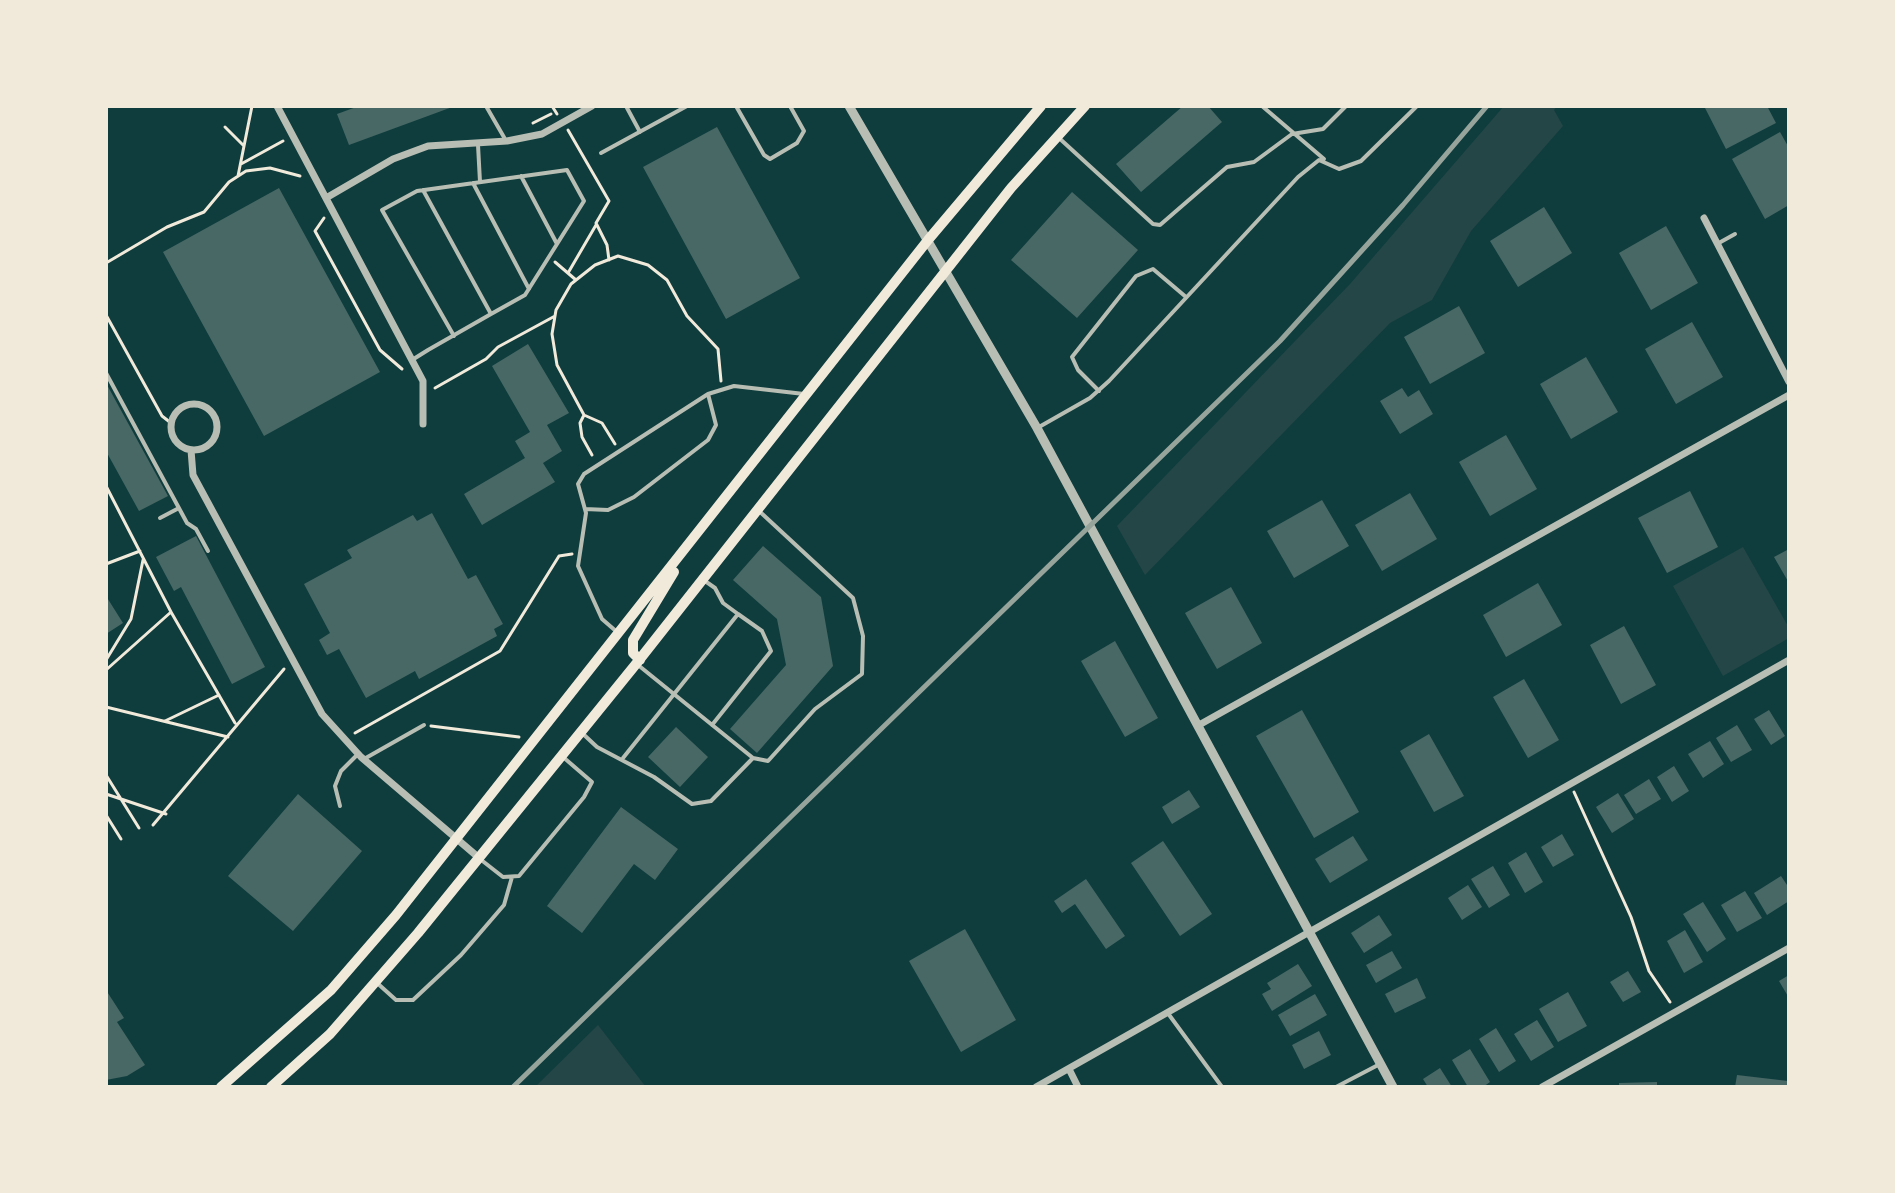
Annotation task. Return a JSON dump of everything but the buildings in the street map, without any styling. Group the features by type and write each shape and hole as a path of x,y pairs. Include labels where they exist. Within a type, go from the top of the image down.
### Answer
{"main road":[{"path":"221,1087 331,990 537,740 928,240 1041,106"},
{"path":"271,1087 330,1034 376,981 638,662 945,270 1085,106"},
{"path":"638,662 633,653 633,640 693,539"}],"street":[{"path":"277,106 423,381 423,424"},
{"path":"326,198 404,154 428,146 507,141 542,134 592,106"},
{"path":"849,106 1037,428 1393,1087"},
{"path":"1704,218 1789,382"},
{"path":"1199,725 1789,395"},
{"path":"199,405 212,413 215,435 206,446 191,450 178,444 171,423 184,406 199,405"},
{"path":"191,450 193,475 322,714 361,757 478,857"},
{"path":"1036,1087 1789,660"},
{"path":"1542,1087 1789,948"},
{"path":"1069,1069 1078,1087"}],"lane":[{"path":"486,106 507,141"},
{"path":"626,106 640,132"},
{"path":"601,153 687,106"},
{"path":"736,106 764,155 770,159 797,143 804,131 790,106"},
{"path":"1262,106 1292,134 1339,169 1361,161 1417,106"},
{"path":"1057,137 1153,224 1160,225 1227,167 1254,162 1292,134 1323,129 1346,106"},
{"path":"478,143 480,182"},
{"path":"1037,428 1099,391 1298,177 1319,160 1326,160"},
{"path":"412,360 454,336 491,314 529,289 584,201 567,170 423,190 382,210 454,336"},
{"path":"521,176 557,244"},
{"path":"473,183 529,289"},
{"path":"423,190 491,314"},
{"path":"1717,244 1735,234"},
{"path":"1099,391 1078,370 1072,357 1136,276 1153,269 1186,297"},
{"path":"106,373 179,508 208,551"},
{"path":"619,634 602,619 578,566 585,509 578,484 584,474 708,394 722,389 734,386 764,387 807,395"},
{"path":"585,509 608,510 634,497 708,440 716,425 708,394"},
{"path":"160,518 179,508"},
{"path":"638,662 753,758 768,761 815,709 862,674 863,636 853,598 758,510"},
{"path":"703,579 715,588 723,603 762,631 771,651 712,725"},
{"path":"623,758 738,614"},
{"path":"340,806 335,786 341,771 361,757 424,725"},
{"path":"580,732 597,747 623,758 692,804 711,801 753,758"},
{"path":"478,857 503,877 519,876 584,797 592,782 561,755"},
{"path":"376,981 396,1000 413,1000 461,955 504,905 512,877"},
{"path":"1167,1012 1222,1087"},
{"path":"1336,1087 1381,1064"}],"path":[{"path":"238,176 252,106"},
{"path":"552,106 594,169 609,201 568,273"},
{"path":"225,127 244,146"},
{"path":"241,164 293,136"},
{"path":"106,263 167,227 204,212 246,171 270,168 300,176"},
{"path":"332,210 315,231 380,350 402,368 423,395 486,359 498,347 555,316"},
{"path":"596,225 607,245 609,260"},
{"path":"619,451 602,423 584,415 557,365 552,334 555,316 576,280 609,260 618,256 648,265 667,280 687,316 718,349 722,389"},
{"path":"549,257 576,280"},
{"path":"106,315 162,416 171,423"},
{"path":"584,415 580,423 582,437 597,465"},
{"path":"106,486 171,612 235,723"},
{"path":"106,564 140,551"},
{"path":"345,739 382,715 500,651 559,556 580,552"},
{"path":"106,660 131,619 143,557"},
{"path":"106,670 171,612"},
{"path":"153,825 235,723 293,660"},
{"path":"165,721 219,695"},
{"path":"106,707 227,736"},
{"path":"424,725 537,740"},
{"path":"106,775 139,828"},
{"path":"1569,783 1631,917 1649,971 1677,1012"},
{"path":"106,794 164,813"},
{"path":"106,815 121,839"}],"shaded area":[{"path":"1504,106 1557,106 1554,110 1563,126 1471,231 1432,300 1390,323 1145,575 1117,526 1350,284"},
{"path":"1743,547 1789,628 1789,638 1723,676 1673,586"},
{"path":"598,1025 646,1087 535,1087"}],"railway":[{"path":"513,1087 1280,341 1403,205 1487,106"}]}
